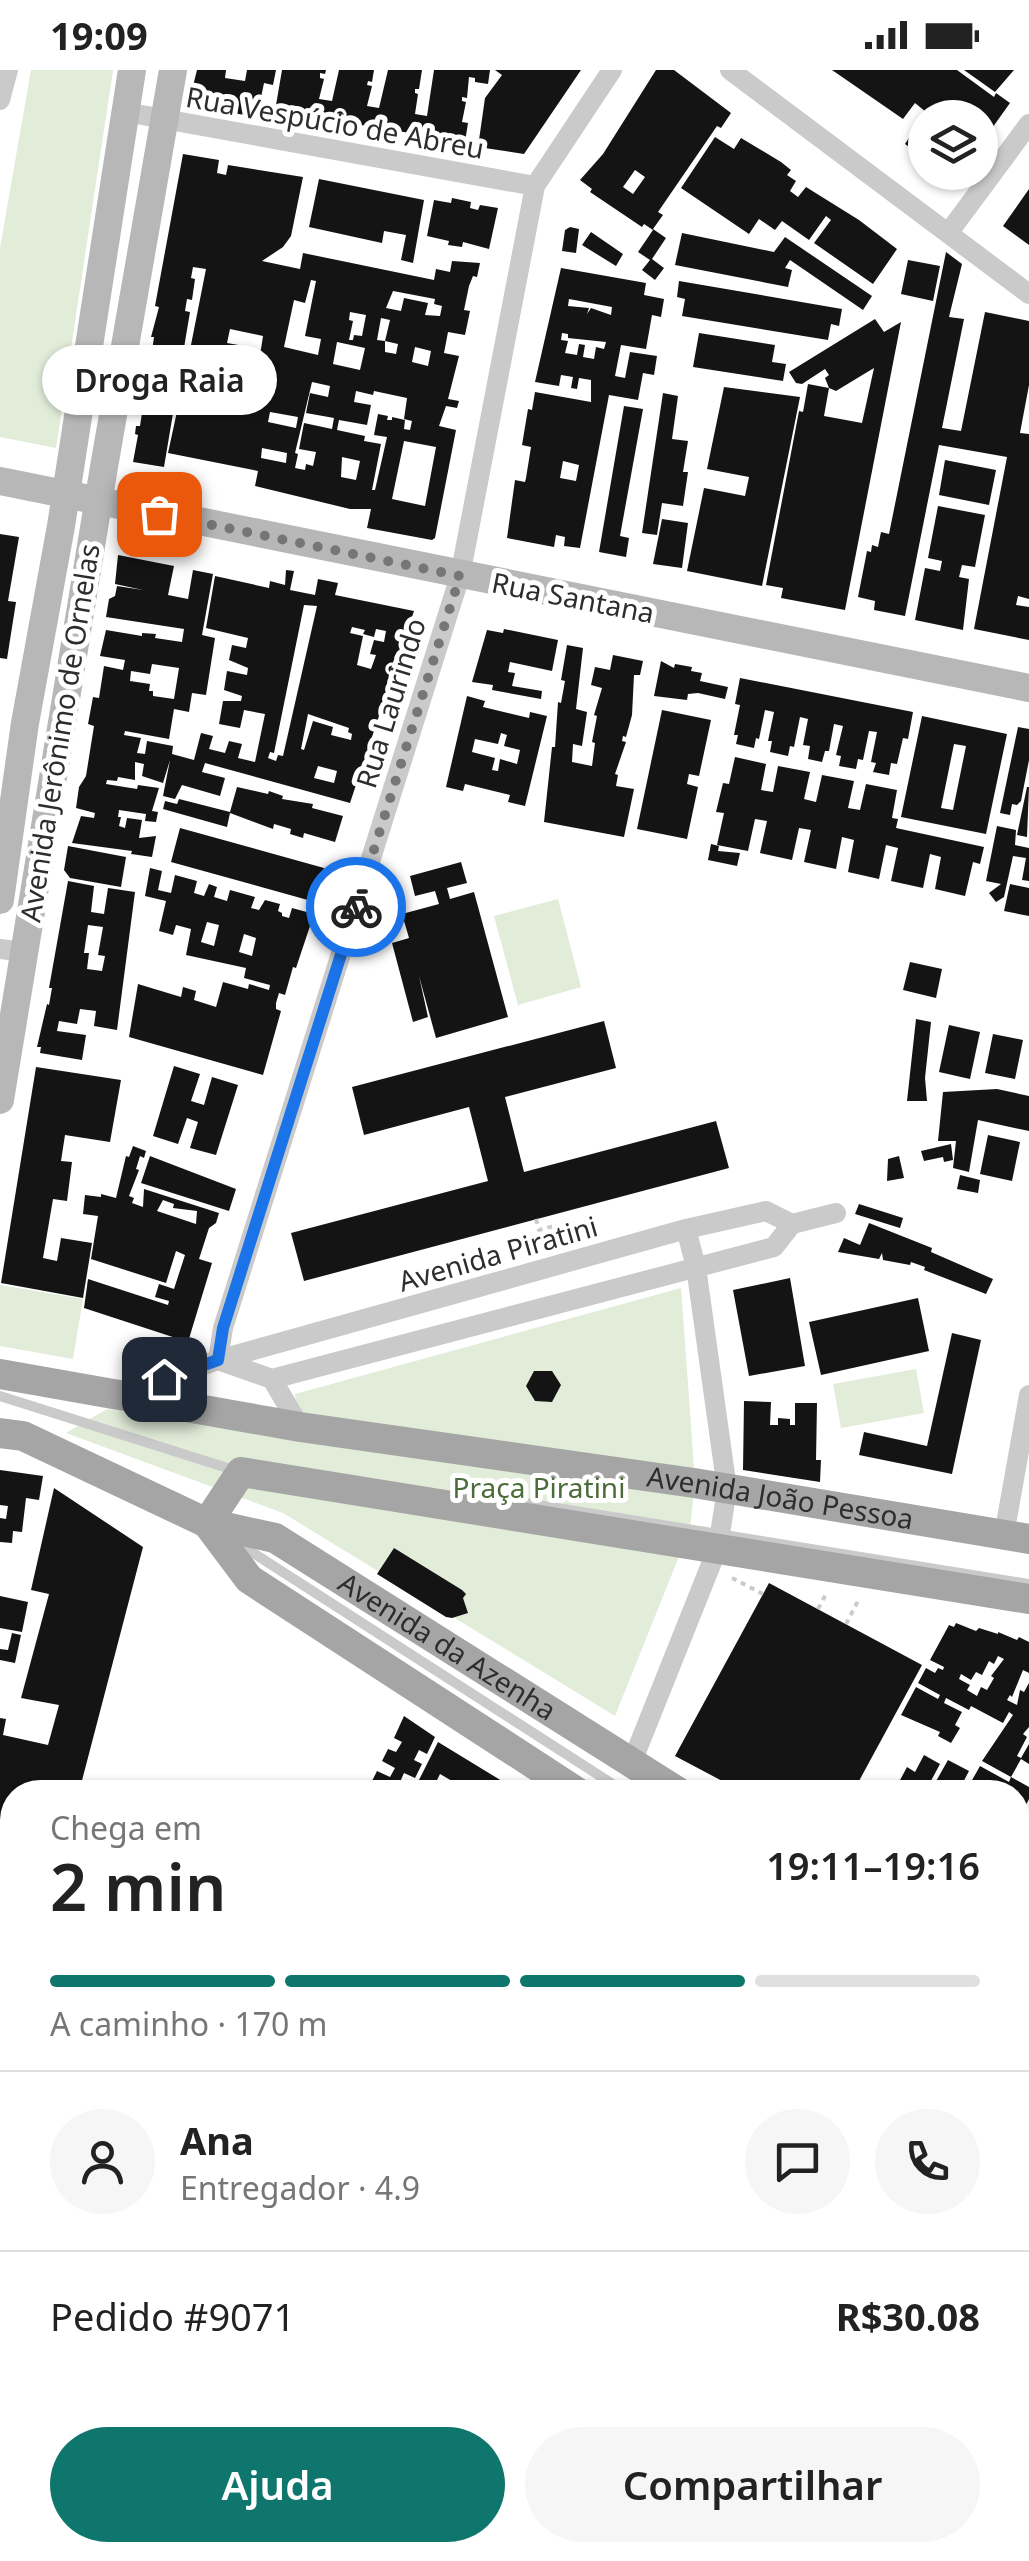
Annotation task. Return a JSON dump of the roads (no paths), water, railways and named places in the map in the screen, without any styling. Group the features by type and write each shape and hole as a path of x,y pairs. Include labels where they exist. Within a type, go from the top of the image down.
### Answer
{"main road":[{"name":"Avenida João Pessoa","path":"0,1374 300,1428 727,1489 1016,1537"},
{"name":"Avenida da Azenha","path":"0,1433 23,1436 207,1523 275,1538 660,1780"},
{"path":"207,1523 241,1472 1029,1599"},
{"name":"Avenida da Azenha","path":"207,1523 249,1579 559,1780"}],"street":[{"path":"0,100 8,70"},
{"name":"Avenida Jerônimo de Ornelas","path":"0,900 132,70"},
{"name":"Avenida Jerônimo de Ornelas","path":"0,1100 12,951 60,731 173,70"},
{"name":"Rua Laurindo","path":"218,1360 223,1328 460,576 535,186 612,70"},
{"path":"730,70 1029,294"},
{"name":"Rua Vespúcio de Abreu","path":"126,112 535,186"},
{"path":"948,232 1029,124"},
{"path":"98,287 134,294"},
{"name":"Rua Santana","path":"0,481 1029,688"},
{"path":"25,724 60,731"},
{"name":"Avenida Piratini","path":"121,1394 218,1360 686,1229 766,1211 792,1224"},
{"name":"Avenida Piratini","path":"272,1379 774,1247 792,1224 836,1214"},
{"path":"632,1762 716,1549 727,1489 696,1266 686,1229"},
{"path":"218,1360 272,1379 300,1428"},
{"path":"1016,1537 1029,1395"}],"lane":[{"path":"0,1385 86,1421"},
{"path":"0,1396 241,1472 361,1477"},
{"path":"496,1498 716,1549 1029,1584"},
{"path":"207,1523 607,1780"}],"place":[{"name":"Droga Raia","path":"159,514"}],"park label":[{"name":"Praça Piratini","path":"539,1488"}]}
